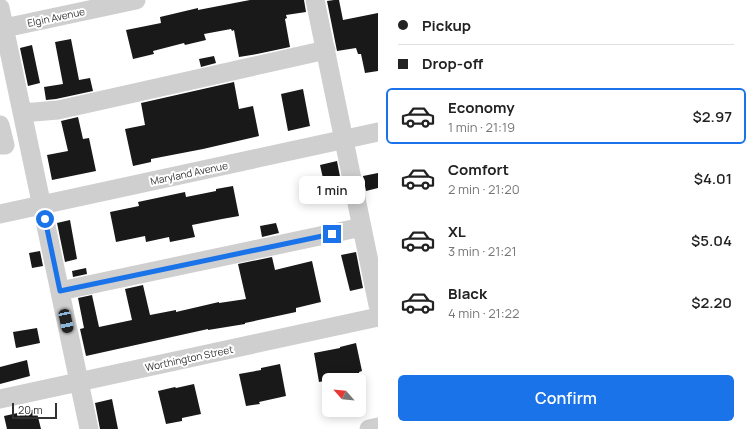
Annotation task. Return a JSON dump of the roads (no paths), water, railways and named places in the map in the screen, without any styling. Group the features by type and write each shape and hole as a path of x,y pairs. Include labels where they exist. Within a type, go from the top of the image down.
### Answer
{"street":[{"name":"Elgin Avenue","path":"2,29 136,0"},
{"path":"316,0 378,304"},
{"path":"0,8 2,29 22,113 89,429"},
{"path":"22,113 58,110 326,50"},
{"path":"0,125 5,145 0,145"},
{"name":"Maryland Avenue","path":"0,214 378,132"},
{"path":"60,291 362,227"},
{"name":"Worthington Street","path":"0,399 378,317"},
{"path":"369,429 378,427"}]}
